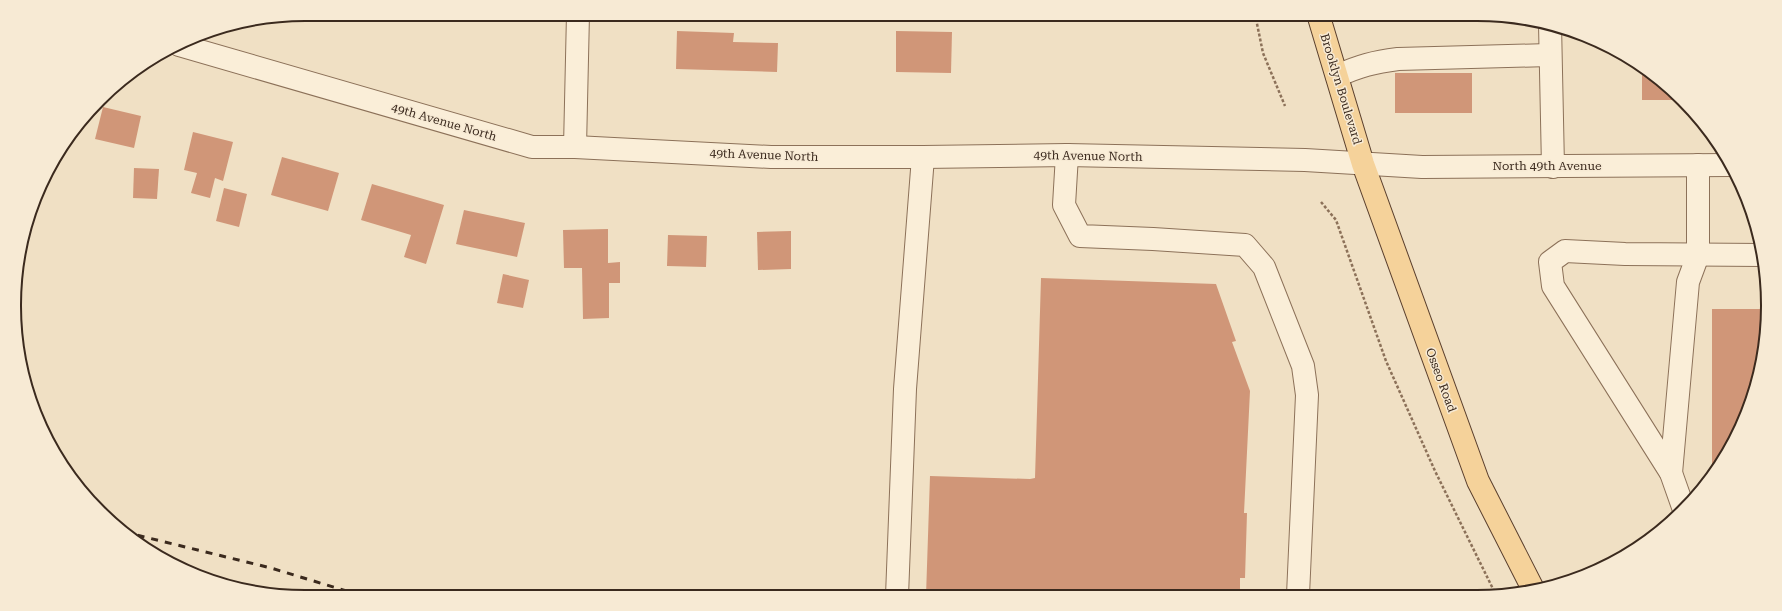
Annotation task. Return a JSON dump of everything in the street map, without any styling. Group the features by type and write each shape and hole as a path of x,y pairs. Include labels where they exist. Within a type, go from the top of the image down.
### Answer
{"main road":[{"name":"Brooklyn Boulevard","path":"1320,21 1363,164"},
{"name":"Osseo Road","path":"1363,164 1478,481 1531,585"}],"street":[{"path":"575,147 578,21"},
{"path":"1550,31 1553,167"},
{"name":"49th Avenue North","path":"187,47 532,147 575,147 771,157 1067,155 1305,160 1363,164"},
{"path":"1337,76 1356,67 1374,62 1550,55"},
{"path":"1067,155 1064,205 1080,236 1153,238 1245,245 1264,267 1303,366 1307,396 1298,590"},
{"path":"897,590 905,389 923,157"},
{"name":"North 49th Avenue","path":"1363,164 1422,167 1724,165"},
{"path":"1671,473 1688,282 1698,255 1698,165"},
{"path":"1681,503 1671,473 1553,286 1550,262 1565,250 1624,254 1757,255"}],"path":[{"path":"1256,21 1263,53 1285,106"},
{"path":"1321,202 1336,220 1386,360 1435,470 1494,589"}],"building":[{"path":"677,31 734,33 733,42 778,43 777,72 676,69"},
{"path":"896,31 952,32 951,73 896,72"},
{"path":"1395,73 1472,73 1472,113 1395,113"},
{"path":"1642,74 1673,100 1642,100"},
{"path":"103,107 141,116 134,148 95,139"},
{"path":"193,132 233,142 223,181 215,178 210,198 191,193 197,173 184,170"},
{"path":"282,157 339,173 328,211 271,195"},
{"path":"134,168 159,169 157,199 133,198"},
{"path":"372,184 444,205 426,264 404,257 411,235 361,220"},
{"path":"224,188 247,194 239,227 216,221"},
{"path":"464,210 525,223 517,257 456,244"},
{"path":"608,229 608,263 620,262 620,283 609,283 609,318 583,319 582,268 564,268 563,230"},
{"path":"791,231 791,269 758,270 757,232"},
{"path":"668,235 707,236 706,267 667,266"},
{"path":"503,274 529,280 523,308 497,303"},
{"path":"1041,278 1216,284 1236,341 1232,342 1250,391 1244,513 1247,513 1245,578 1240,578 1240,590 926,590 930,476 1035,478"},
{"path":"1712,309 1761,309 1759,343 1756,361 1746,397 1732,431 1712,465"}],"railway":[{"path":"138,535 271,568 343,590"}]}
